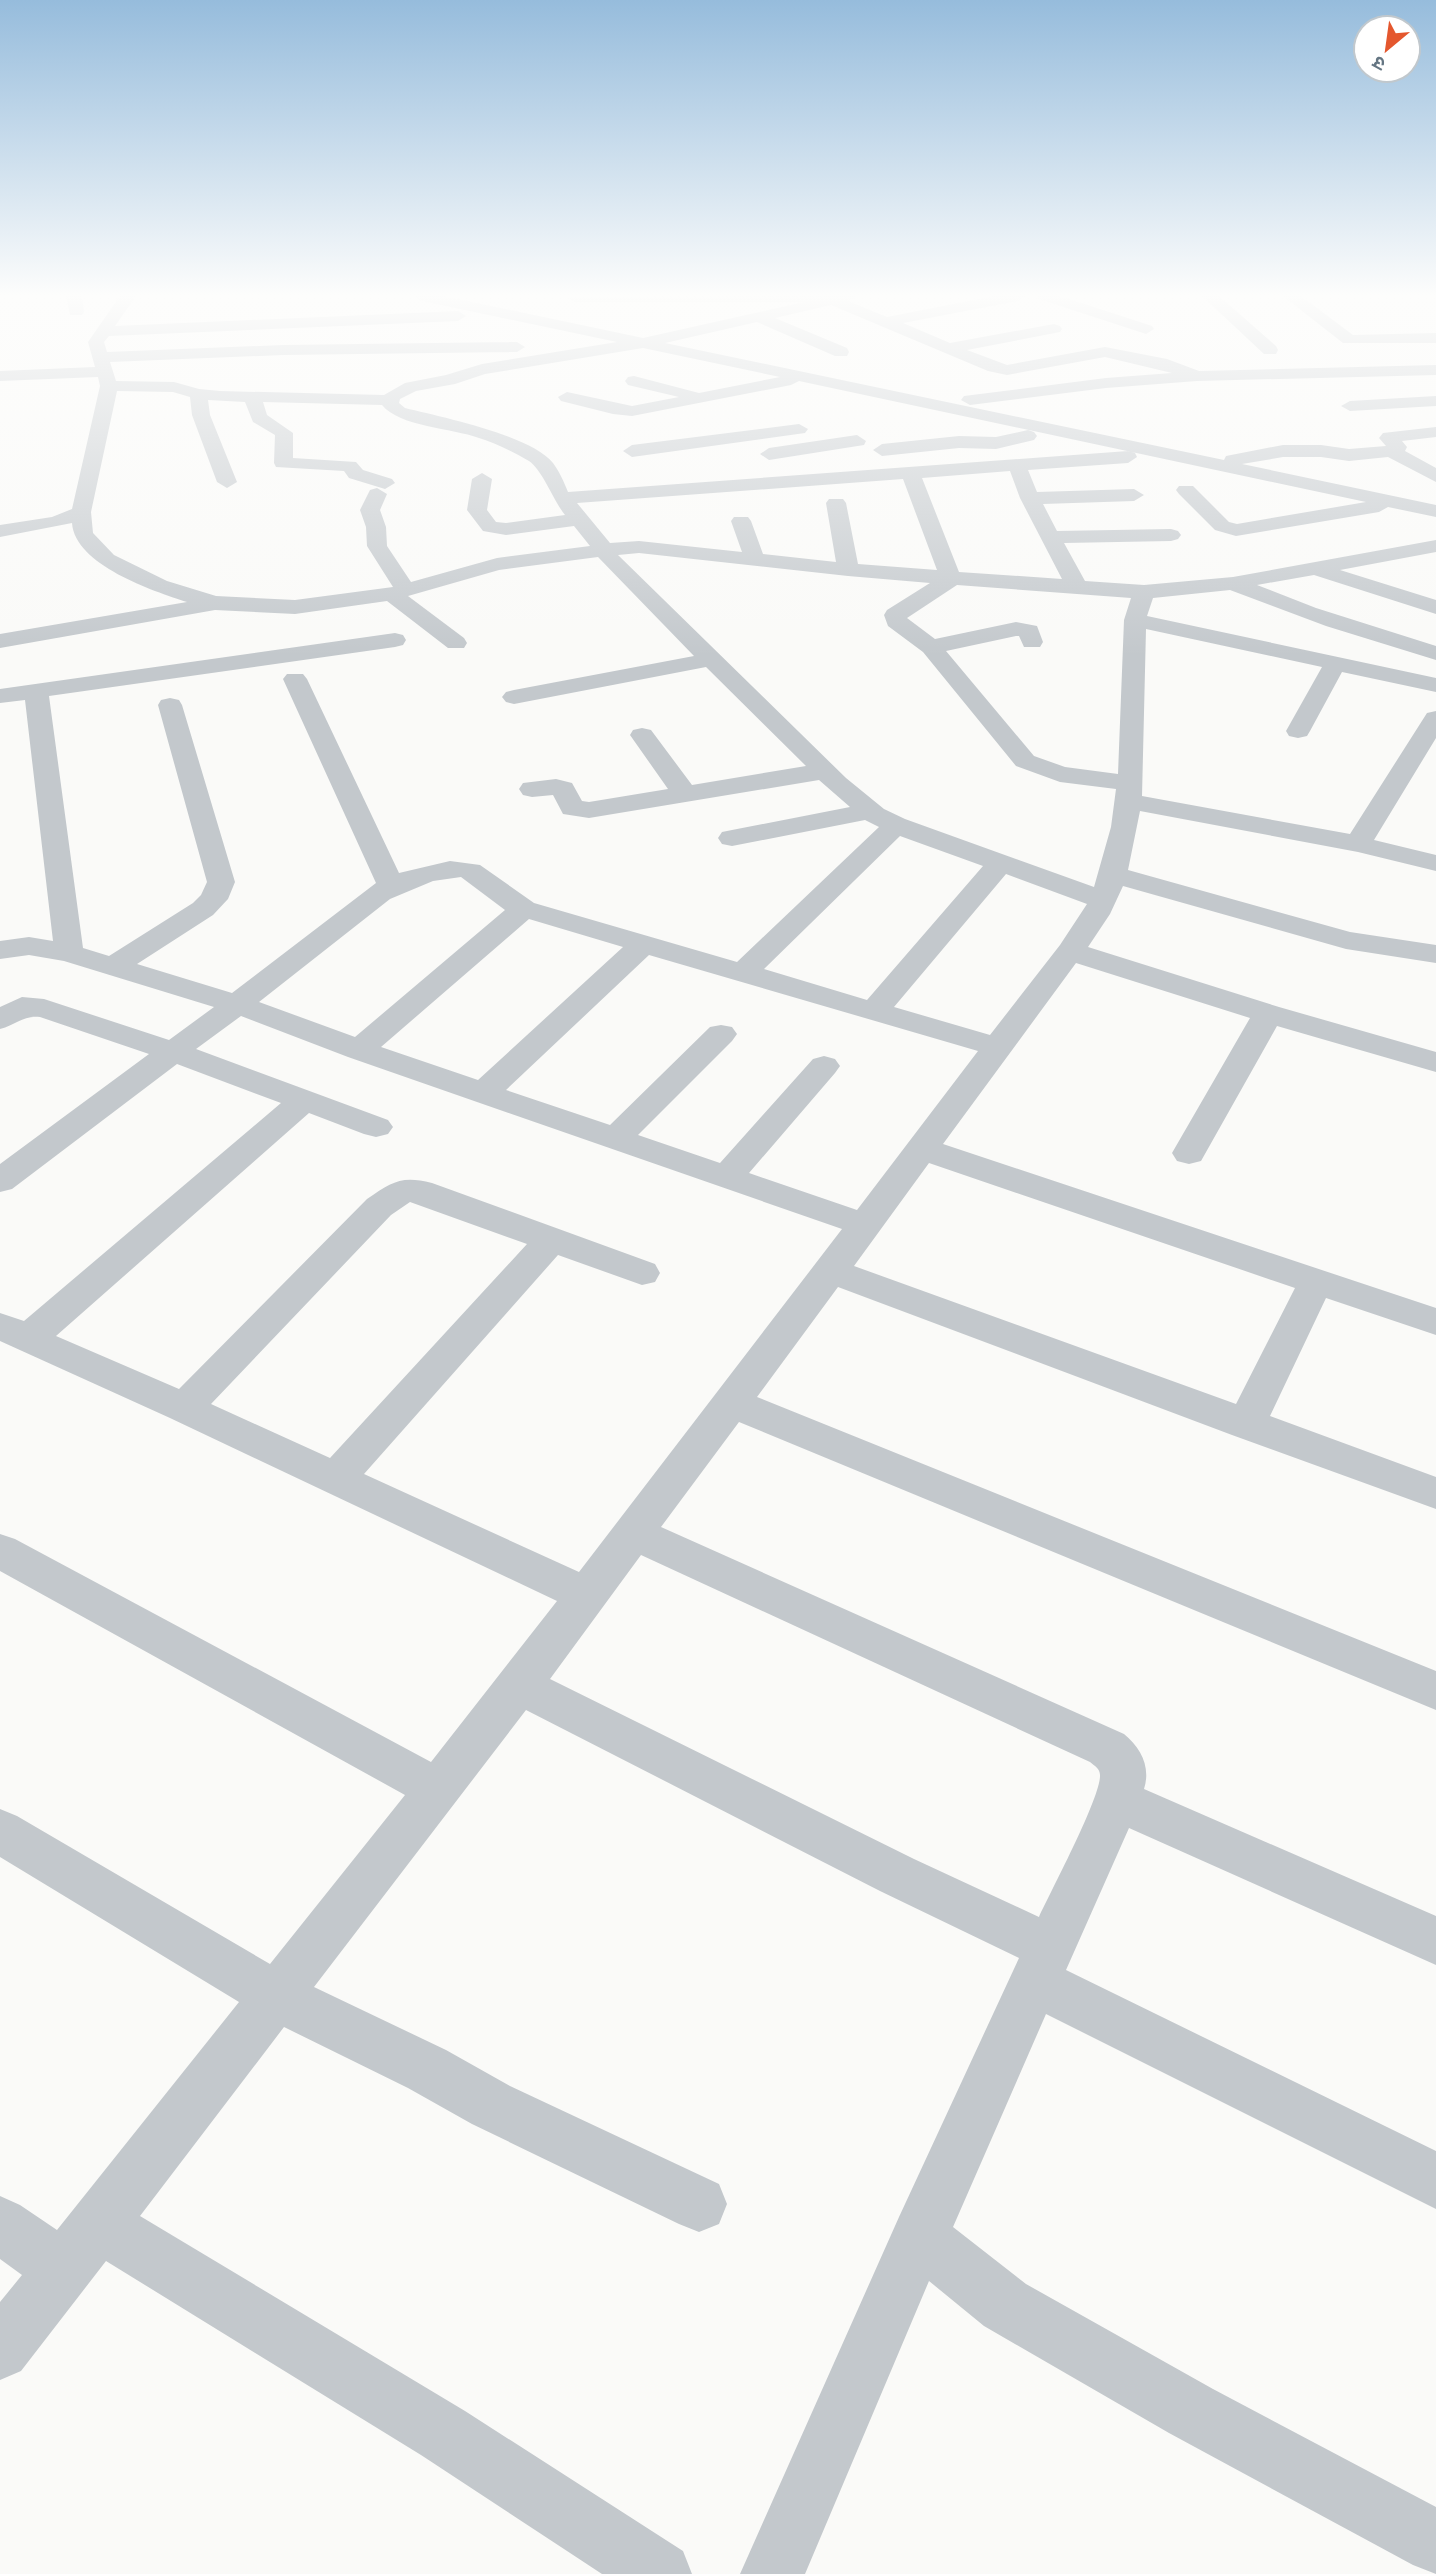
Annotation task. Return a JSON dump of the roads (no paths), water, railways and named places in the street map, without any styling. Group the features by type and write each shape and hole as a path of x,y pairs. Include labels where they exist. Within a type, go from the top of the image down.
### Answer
{"street":[{"path":"97,416 81,512 83,534 107,559 159,586 214,603"},
{"path":"201,416 227,482"},
{"path":"259,416 284,433 283,463 294,466 349,466 356,474 381,488 370,510 375,523 377,546 398,592 456,643"},
{"path":"415,416 487,434 521,448 545,465 562,498 605,550 609,559 825,771 870,811 896,825 1000,864 1346,940 1436,954"},
{"path":"686,416 718,440 749,457 858,441"},
{"path":"990,416 1436,510"},
{"path":"632,451 799,429"},
{"path":"882,450 959,442 996,443 1056,430"},
{"path":"1396,451 1398,447 1388,438 1390,436 1436,432"},
{"path":"1213,463 1283,451 1321,451 1349,455 1396,451 1436,477"},
{"path":"562,498 1171,454"},
{"path":"1017,465 1030,498 1077,587"},
{"path":"911,474 951,579"},
{"path":"482,479 477,510 490,527 506,530 579,519"},
{"path":"1186,490 1222,526 1236,530 1398,502"},
{"path":"1030,498 1134,495"},
{"path":"836,503 848,570"},
{"path":"0,531 57,522 81,512"},
{"path":"741,521 755,560"},
{"path":"1050,537 1171,535"},
{"path":"1140,606 1233,583 1317,570 1436,546"},
{"path":"0,641 214,603 295,607 398,592 497,564 639,547 848,570 1077,587 1335,664 1436,685"},
{"path":"1394,555 1436,569"},
{"path":"1317,570 1436,607"},
{"path":"951,579 895,615 897,621 931,647 1025,761 1060,774 1129,792 1436,863"},
{"path":"1233,583 1292,607 1436,653"},
{"path":"0,2350 519,1685 1070,951 1108,888 1129,792 1140,606"},
{"path":"931,647 1016,629 1029,631 1032,642"},
{"path":"0,696 395,640"},
{"path":"514,697 713,659"},
{"path":"1298,731 1335,664"},
{"path":"295,680 391,885"},
{"path":"36,691 69,953"},
{"path":"113,966 214,899 221,882 170,705"},
{"path":"1358,844 1436,718"},
{"path":"642,735 685,794"},
{"path":"532,789 556,786 563,789 569,804 580,810 825,771"},
{"path":"732,838 870,811"},
{"path":"743,973 896,825"},
{"path":"874,1011 1000,864"},
{"path":"0,1181 391,885 458,869 470,871 506,901 523,909 997,1047"},
{"path":"359,1050 523,909"},
{"path":"483,1093 643,944"},
{"path":"0,950 29,946 69,953 237,1004 359,1050 865,1225"},
{"path":"1070,951 1268,1014 1436,1062"},
{"path":"0,1020 22,1006 32,1006 171,1051 376,1128"},
{"path":"1189,1153 1268,1014"},
{"path":"615,1139 721,1034"},
{"path":"727,1177 824,1066"},
{"path":"302,1102 14,1333 184,1408 586,1595"},
{"path":"922,1149 1436,1322"},
{"path":"184,1408 379,1207 403,1190 420,1191 642,1273"},
{"path":"335,1479 552,1239"},
{"path":"829,1270 1436,1493"},
{"path":"1246,1425 1316,1282"},
{"path":"732,1404 1436,1691"},
{"path":"634,1533 1107,1748 1120,1758 1125,1773 1117,1800 919,2238 772,2574"},
{"path":"0,1551 436,1788"},
{"path":"519,1685 897,1875 1043,1965 1436,2181"},
{"path":"1117,1800 1436,1941"},
{"path":"0,1831 275,1996 427,2069 491,2105 699,2204"},
{"path":"99,2224 443,2433 660,2574"},
{"path":"0,2225 63,2269"},
{"path":"919,2238 1005,2305 1191,2411 1436,2542"}]}
